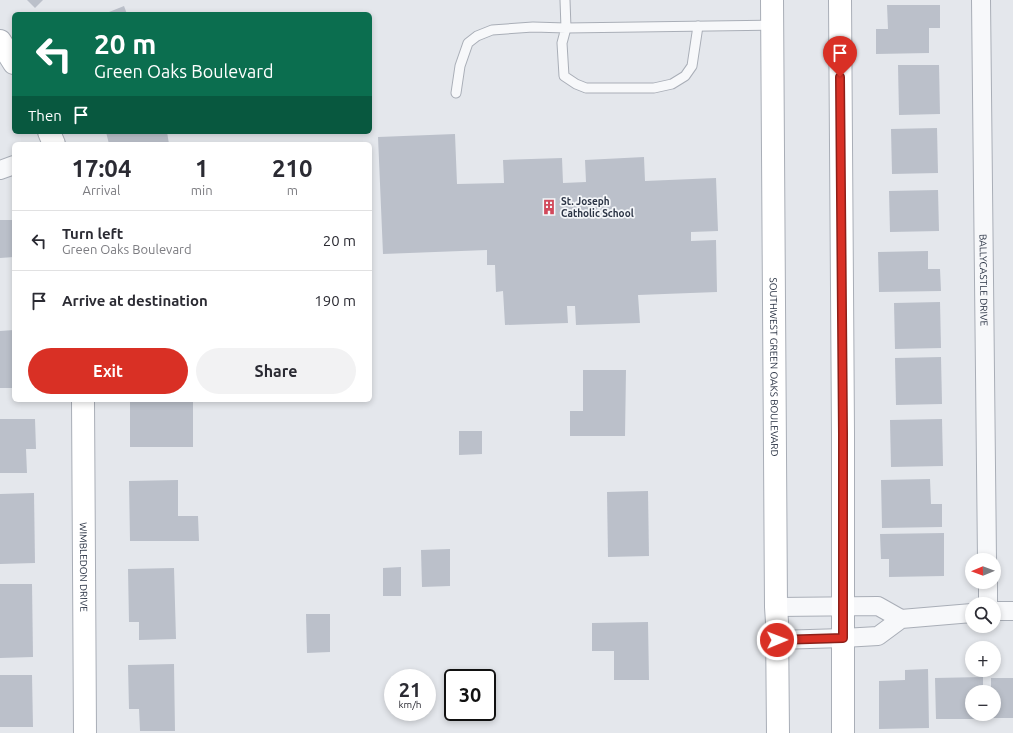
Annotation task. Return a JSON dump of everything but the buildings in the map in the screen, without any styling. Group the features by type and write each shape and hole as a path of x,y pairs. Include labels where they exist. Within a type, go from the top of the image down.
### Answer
{"main road":[{"name":"SOUTHWEST GREEN OAKS BOULEVARD","path":"772,0 778,733"},
{"path":"840,0 843,425 843,733"},
{"path":"0,41 12,61"},
{"name":"WIMBLEDON DRIVE","path":"83,402 85,733"}],"street":[{"name":"BALLYCASTLE DRIVE","path":"981,0 988,553"},
{"path":"0,170 12,166"},
{"path":"776,607 878,606 901,619"},
{"path":"1001,611 1013,611"},
{"path":"777,640 878,636 901,619 965,614"}],"lane":[{"path":"565,0 566,28 562,43 564,76 576,84 586,88 654,88 672,84 685,76 692,66 698,26"},
{"path":"456,93 460,66 468,43 477,36 492,30 533,27 566,28 773,25"}],"place":[{"name":"St. Joseph Catholic School","path":"549,207"}],"route":[{"path":"777,640 843,638 840,77"}]}
